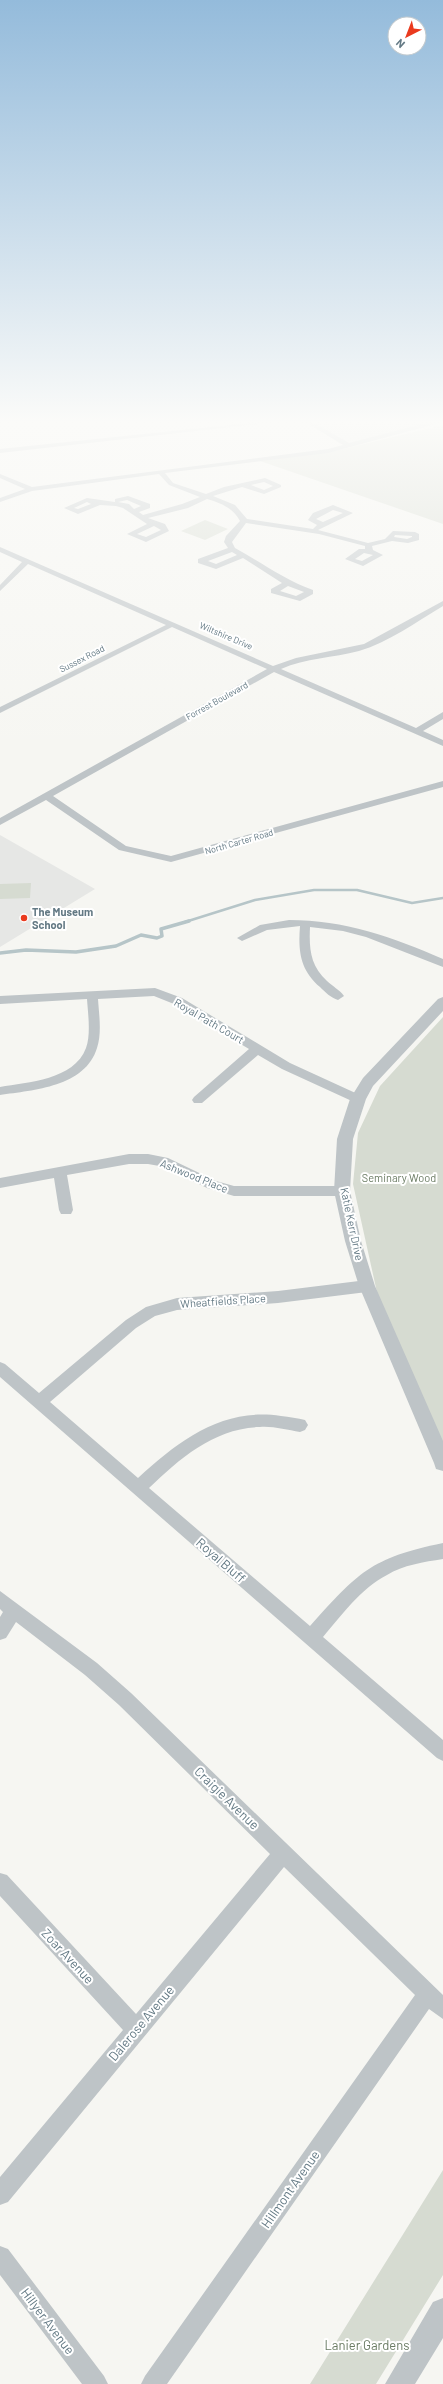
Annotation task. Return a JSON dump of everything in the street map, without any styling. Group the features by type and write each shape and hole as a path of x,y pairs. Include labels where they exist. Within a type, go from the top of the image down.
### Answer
{"street":[{"path":"235,531 229,538 228,542 232,549 273,572 287,583"},
{"path":"312,531 369,548 391,539"},
{"name":"Wiltshire Drive","path":"0,549 275,668 443,743"},
{"path":"232,549 201,561 216,567 243,555"},
{"path":"0,589 28,561"},
{"name":"Forrest Boulevard","path":"0,822 275,668 303,657 345,652 366,646 443,603"},
{"name":"Sussex Road","path":"0,710 173,624"},
{"path":"417,731 443,715"},
{"name":"North Carter Road","path":"46,796 123,848 171,859 443,784"},
{"path":"242,938 254,930 276,924 330,925 357,930 443,963"},
{"path":"305,924 303,950 307,966 320,982 338,996"},
{"name":"Royal Path Court","path":"0,1000 155,992 178,1001 286,1066 358,1099"},
{"path":"0,1091 63,1078 79,1068 91,1049 93,1034 92,995"},
{"name":"Katie Kerr Drive","path":"443,1002 368,1082 358,1099 345,1139 342,1191 353,1241 367,1286 443,1463"},
{"path":"198,1100 257,1048"},
{"name":"Ashwood Place","path":"0,1183 129,1159 148,1159 168,1163 212,1185 234,1191 342,1191"},
{"path":"60,1172 66,1210"},
{"name":"Wheatfields Place","path":"39,1402 131,1324 151,1311 177,1304 278,1297 367,1286"},
{"name":"Royal Bluff","path":"0,1368 443,1752"},
{"path":"138,1488 170,1458 196,1438 227,1425 260,1420 300,1425"},
{"path":"311,1638 359,1585 381,1569 419,1556 443,1550"},
{"name":"Craigie Avenue","path":"0,1599 91,1669 125,1699 443,2009"},
{"path":"0,1632 14,1610"},
{"name":"Dalerose Avenue","path":"0,2194 283,1853"},
{"name":"Zoar Avenue","path":"0,1882 136,2029"},
{"name":"Hillmont Avenue","path":"153,2384 428,1994"},
{"name":"Hillyer Avenue","path":"0,2257 96,2384"},
{"path":"398,2384 443,2312"}],"shaded area":[{"name":"The Museum School","path":"0,835 95,889 0,947"}],"green space":[{"path":"182,531 223,531 205,540"},
{"path":"31,883 30,898 0,899 0,884"},
{"name":"Seminary Wood","path":"443,1017 443,1445 380,1306 353,1184 358,1133 380,1086"},
{"name":"Lanier Gardens","path":"443,2170 443,2275 376,2384 310,2384"}],"waterway":[{"path":"185,922 255,900 314,890 357,890 412,903 443,898"},
{"path":"0,953 26,950 76,952 116,946 141,935 157,938 162,936 161,929 189,921"}],"place":[{"name":"The Museum School","path":"24,918"}]}
